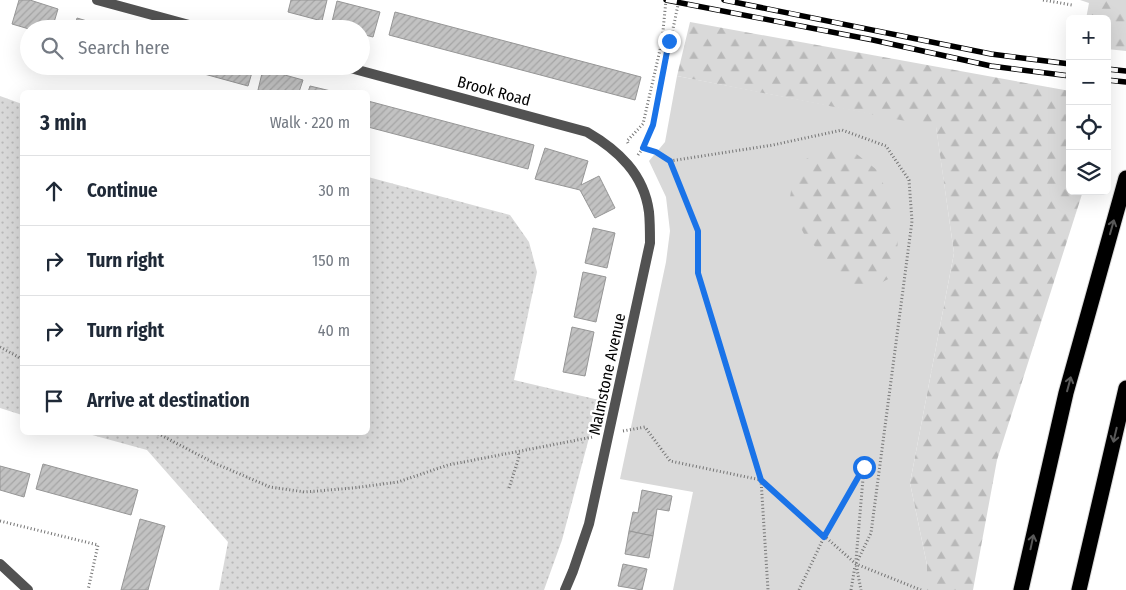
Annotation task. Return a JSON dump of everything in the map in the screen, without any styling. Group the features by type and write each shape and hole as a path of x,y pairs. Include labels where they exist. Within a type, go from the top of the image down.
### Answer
{"highway":[{"path":"1021,590 1066,393 1126,178"},
{"path":"1079,590 1126,388"}],"street":[{"path":"97,0 171,20"},
{"name":"Brook Road","path":"370,73 587,132 606,143 628,163"},
{"name":"Malmstone Avenue","path":"564,590 573,571 589,524 650,243 649,211 641,187 628,163"},
{"path":"0,564 28,590"}],"path":[{"path":"627,141 642,124 662,41 666,0"},
{"path":"679,0 653,125 643,148 656,152 670,161 698,231 698,273 761,480 768,590"},
{"path":"1043,0 1072,5"},
{"path":"670,161 773,145 842,130 886,146 909,180 912,221 871,533 856,564 861,590"},
{"path":"0,347 20,358"},
{"path":"625,431 645,427 670,461 761,480 856,564 921,590"},
{"path":"161,435 214,463 270,488 305,492 398,482 448,464 594,437 596,430"},
{"path":"509,488 519,457 518,452"},
{"path":"799,590 824,537 864,467 856,564 851,590"},
{"path":"0,520 98,545 88,590"}],"green space":[{"path":"1080,0 1126,0 1126,51 1111,49 1111,15 1087,15 1089,3"},
{"path":"690,22 1066,90 1066,195 1082,195 997,460 973,590 927,590 927,565 910,483 954,253 936,127 677,76"},
{"path":"677,76 936,126 954,253 910,483 927,565 927,590 673,590 693,492 620,479 666,262 670,231 666,197 649,161 665,142"},
{"path":"0,96 20,103 20,414 0,408"},
{"path":"822,149 854,152 877,170 892,203 898,241 894,276 871,288 851,290 827,259 805,236 789,204 793,178 803,161"},
{"path":"370,178 510,215 529,242 537,272 514,380 599,400 562,540 544,590 219,590 228,542 147,450 92,435 370,435"}],"building":[{"path":"19,0 30,0 58,9 55,20 20,20 20,26 12,24"},
{"path":"291,0 327,0 322,20 288,12"},
{"path":"337,1 380,12 373,37 370,36 370,20 332,20"},
{"path":"395,12 641,77 635,100 389,35"},
{"path":"208,75 251,75 248,86"},
{"path":"262,75 285,75 303,80 300,90 258,90"},
{"path":"310,86 327,90 309,90"},
{"path":"370,102 534,145 528,169 370,128"},
{"path":"545,148 588,161 581,185 599,176 615,208 595,218 580,190 535,179"},
{"path":"593,228 615,233 607,268 585,263"},
{"path":"583,272 606,277 596,322 574,317"},
{"path":"572,327 594,332 585,376 563,372"},
{"path":"43,464 138,490 131,515 36,489"},
{"path":"0,466 30,474 24,497 0,490"},
{"path":"642,490 672,496 669,511 657,509 653,536 629,531 633,512 638,513"},
{"path":"140,519 165,526 148,590 121,590"},
{"path":"629,531 653,536 649,558 625,554"},
{"path":"623,564 647,569 642,590 618,586"}],"railway":[{"path":"666,0 873,40 991,66 1066,75"},
{"path":"724,0 991,54 1066,63"},
{"path":"1111,69 1126,71"},
{"path":"1111,80 1126,82"}],"route":[{"path":"669,41 653,125 643,148 656,152 670,161 698,231 698,273 761,480 824,537 864,467"}]}
